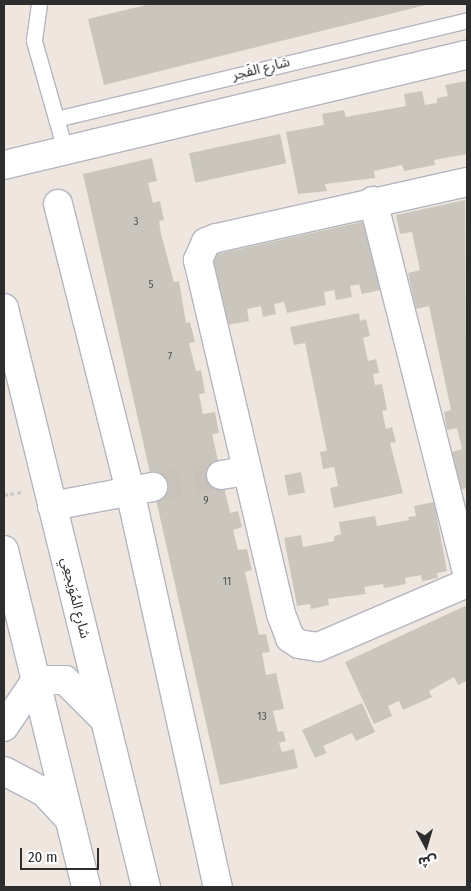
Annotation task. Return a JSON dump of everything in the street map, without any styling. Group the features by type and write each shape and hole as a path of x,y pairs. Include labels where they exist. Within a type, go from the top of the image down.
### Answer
{"street":[{"path":"4,165 467,55"},
{"path":"467,182 373,201 216,238 206,242 199,251 198,271 234,473 285,630 299,644 318,647 467,583"},
{"path":"373,201 467,572"},
{"path":"58,204 142,489 218,887"},
{"name":"شارع المُوَيجعِي","path":"4,308 146,887"},
{"path":"52,506 142,489"},
{"path":"4,550 86,887"},
{"path":"36,680 65,680 105,720"},
{"path":"4,727 36,680"},
{"path":"4,771 44,792 69,818"}],"lane":[{"path":"39,4 34,41 65,150"},
{"name":"شارع الفَجر","path":"56,119 467,20"}],"building":[{"path":"150,4 430,4 104,85 88,19"},
{"path":"466,81 467,154 434,160 435,165 404,171 402,165 374,171 375,178 325,184 327,191 298,194 286,132 324,125 322,114 344,110 346,117 406,106 404,94 422,91 425,105 437,103 437,98 448,96 445,85"},
{"path":"280,134 286,163 195,183 189,153"},
{"path":"152,158 157,181 148,183 153,203 160,201 164,220 159,221 161,234 174,282 179,281 186,323 190,322 195,342 189,343 196,371 201,370 205,393 199,394 203,414 215,412 219,433 212,434 230,513 238,511 242,527 233,530 238,550 247,549 252,570 245,572 259,635 266,634 270,652 262,653 266,675 276,673 284,709 273,711 278,732 283,731 286,741 279,743 282,752 294,749 298,768 220,785 83,174"},
{"path":"465,200 467,488 460,490 452,452 462,449 457,428 447,430 444,412 451,410 429,306 416,309 408,273 420,270 412,232 400,234 396,215"},
{"path":"366,221 381,290 362,294 359,284 350,286 352,297 336,300 334,290 324,292 326,305 287,313 284,302 274,304 276,314 263,317 261,306 247,309 249,321 227,325 212,255"},
{"path":"359,313 360,321 366,319 370,336 363,338 368,361 376,359 379,373 373,374 375,385 382,384 387,410 382,411 386,429 392,427 396,442 390,443 403,493 334,508 330,488 338,486 334,467 323,469 320,452 327,451 305,343 294,345 290,327"},
{"path":"301,472 305,493 288,496 284,475"},
{"path":"434,502 447,571 437,573 438,578 422,581 421,575 405,578 406,584 384,588 383,584 364,587 366,594 328,599 329,605 311,609 310,604 297,606 284,538 301,535 303,547 334,541 334,536 341,534 339,522 375,516 377,526 409,520 408,517 416,516 414,506"},
{"path":"467,605 467,681 458,685 454,677 429,691 432,697 403,710 399,701 388,706 392,716 374,724 345,662"},
{"path":"362,703 375,732 356,741 352,733 323,746 327,753 315,758 302,730"}],"tunnel":[{"path":"153,487 221,475"}]}
